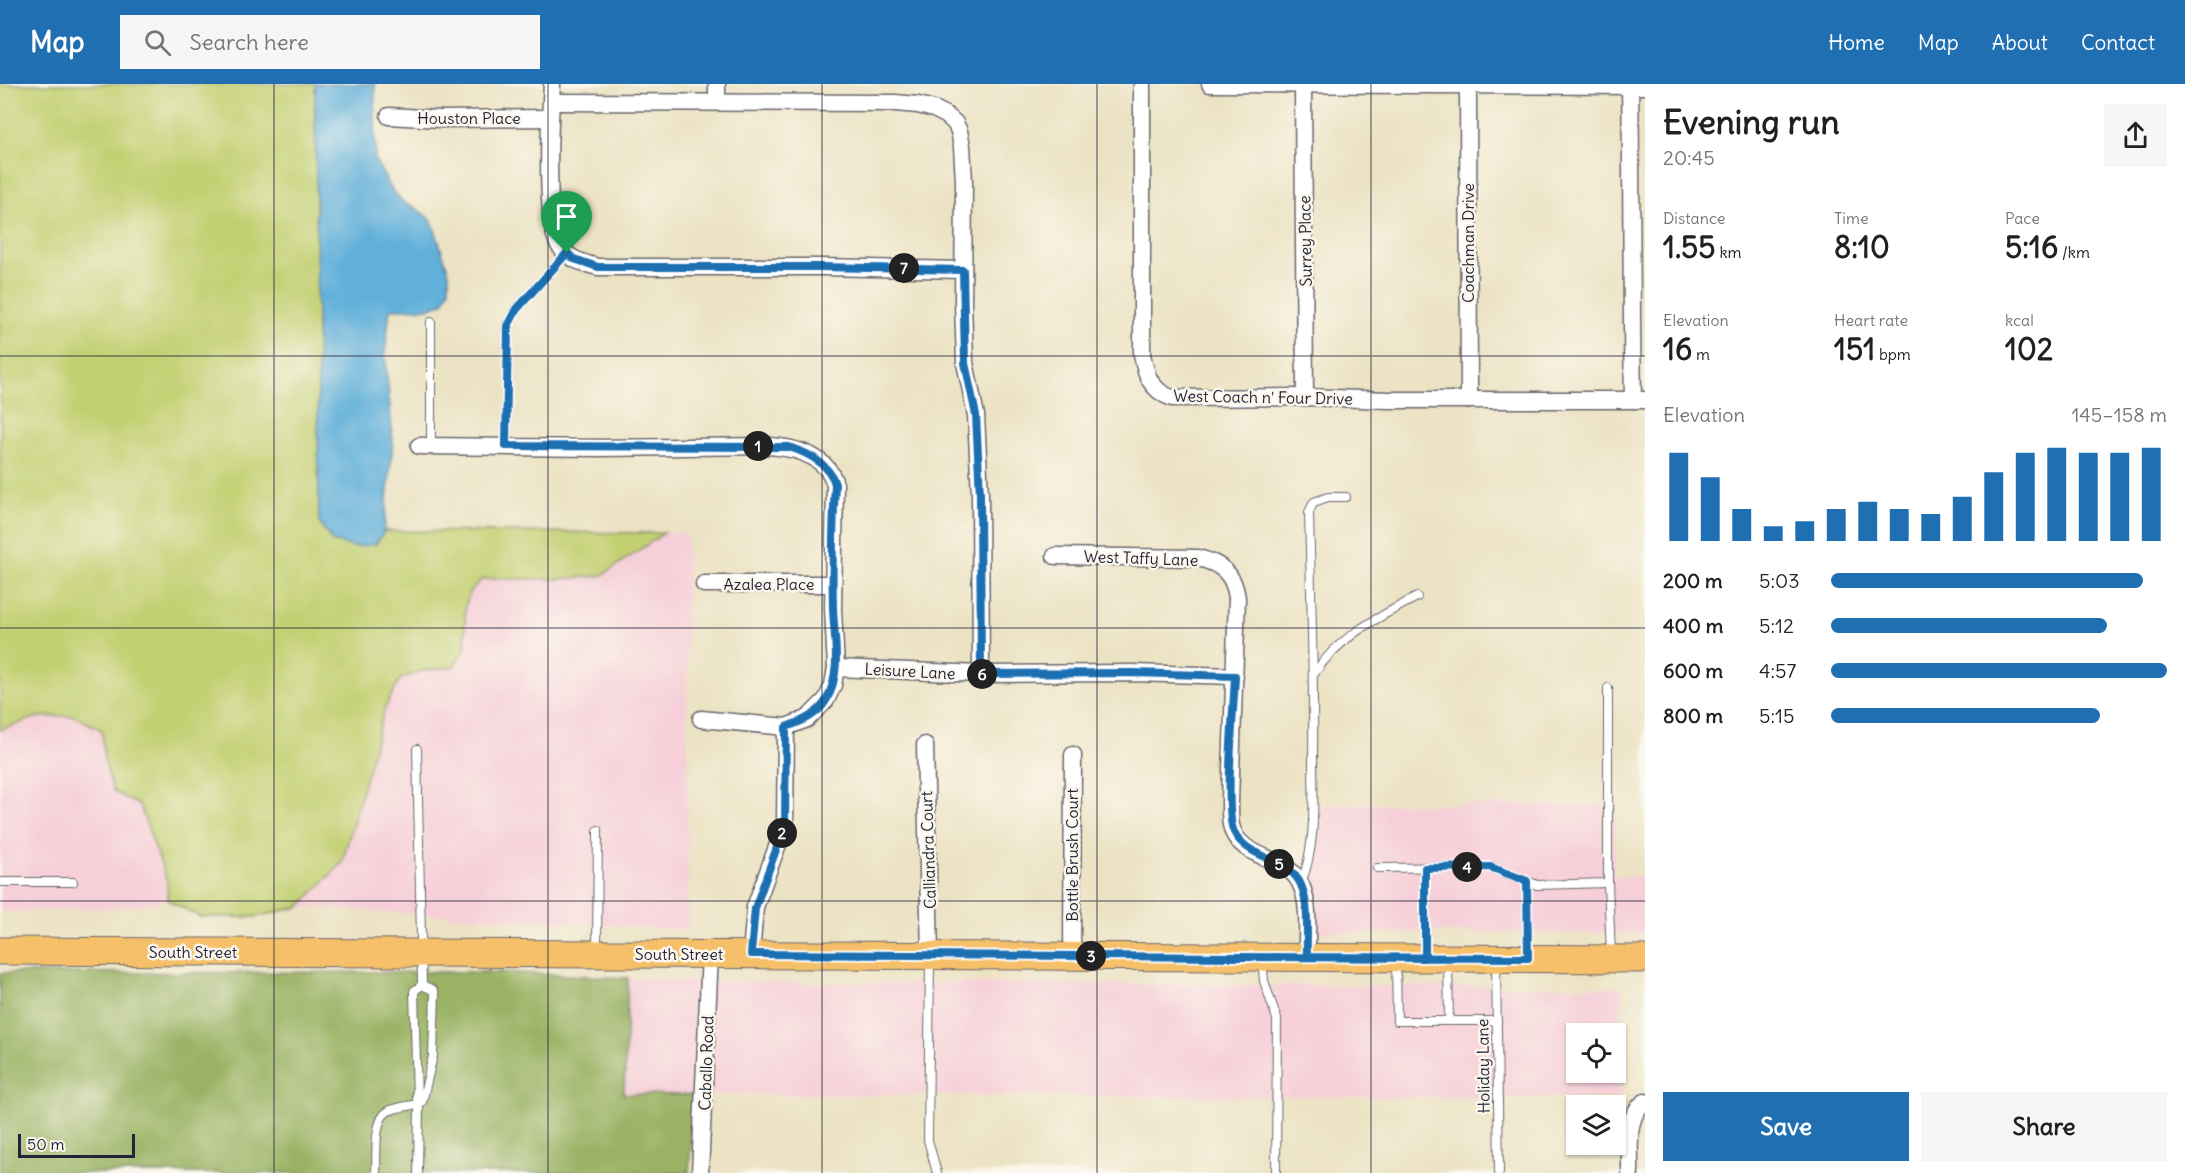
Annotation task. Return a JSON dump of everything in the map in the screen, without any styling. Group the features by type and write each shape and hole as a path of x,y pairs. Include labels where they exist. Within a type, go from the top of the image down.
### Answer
{"main road":[{"name":"South Street","path":"0,951 1645,959"}],"street":[{"path":"552,84 551,213 558,244 574,259 598,267 821,267 963,270 965,363 976,415 980,484 981,674"},
{"path":"717,84 717,102"},
{"name":"West Coach n' Four Drive","path":"1142,84 1142,354 1146,375 1162,394 1172,398 1639,400"},
{"path":"1210,84 1638,86 1631,274 1639,400"},
{"name":"Surrey Place","path":"1303,85 1305,397"},
{"name":"Coachman Drive","path":"1468,86 1469,400"},
{"name":"Houston Place","path":"388,116 440,119 551,110 717,102 918,105 934,109 955,123 962,146 963,270"},
{"path":"425,446 789,447 806,453 820,462 835,484 833,584 836,668 833,685 826,700 817,711 807,719 786,727 701,718"},
{"name":"West Taffy Lane","path":"1055,556 1198,558 1224,568 1234,584 1237,598 1235,676"},
{"name":"Azalea Place","path":"704,584 833,584"},
{"name":"Leisure Lane","path":"836,668 981,674 1133,673 1235,676"},
{"path":"1235,676 1231,825 1234,833 1245,846 1288,870 1301,884 1305,900 1307,957"},
{"path":"751,954 755,908 785,825 786,727"},
{"name":"Calliandra Court","path":"925,745 930,955"},
{"name":"Bottle Brush Court","path":"1072,956 1073,755"},
{"name":"Caballo Road","path":"700,1173 710,954"},
{"path":"1630,1173 1631,1127 1637,1107 1645,1102"}],"lane":[{"path":"506,446 508,326 517,309 567,253"},
{"path":"425,446 431,322"},
{"path":"1301,884 1308,865 1313,809 1314,674 1309,512 1314,502 1328,497 1346,497"},
{"path":"1314,674 1339,644 1417,597"},
{"path":"1608,688 1608,883 1611,959"},
{"path":"417,749 422,985"},
{"path":"597,953 598,830"},
{"path":"1377,868 1490,867 1537,885 1608,883"},
{"path":"1425,868 1436,958 1449,1021"},
{"path":"1527,881 1528,958"},
{"path":"0,882 73,882"},
{"path":"930,955 928,1140 937,1173"},
{"path":"1261,957 1264,981 1278,1019 1276,1173"},
{"path":"1395,958 1397,1021 1497,1020"},
{"name":"Holiday Lane","path":"1496,958 1499,1173"},
{"path":"418,1173 419,1104 414,991 422,985"},
{"path":"376,1173 377,1133 381,1117 388,1111 422,1102 433,1056 435,994 433,990 422,985"}],"shaded area":[{"path":"664,533 687,533 688,930 299,907 342,863 385,708 400,679 421,671 453,667 466,624 465,606 470,592 482,579 557,579 601,576"},
{"path":"74,716 102,730 104,758 113,790 140,806 167,881 168,900 119,908 0,912 0,730 37,717"},
{"path":"1314,804 1616,805 1614,876 1645,877 1645,933 1313,932"},
{"path":"628,978 711,982 1621,987 1621,1023 1566,1023 1566,1083 1621,1083 1621,1095 1566,1095 1566,1098 624,1094"}],"green space":[{"path":"0,84 315,84 319,522 332,541 376,544 384,531 664,533 601,576 557,579 482,579 470,592 465,606 465,649 453,667 421,671 400,679 385,708 342,863 299,907 256,917 200,917 168,900 167,881 140,806 113,791 104,758 102,730 74,716 37,717 0,730"},
{"path":"501,972 628,978 624,1094 694,1095 689,1173 0,1173 0,973"}],"water":[{"path":"315,84 375,84 375,160 392,190 404,203 416,208 432,221 449,273 449,290 443,303 430,308 390,309 385,352 393,441 384,531 376,544 355,547 332,541 319,522"}],"route":[{"path":"567,253 517,309 508,326 506,446 789,447 806,453 820,462 835,484 833,609 836,668 833,685 826,700 817,711 807,719 786,727 785,825 755,908 751,954 1425,958 1425,868 1490,867 1527,881 1528,958 1307,957 1305,900 1301,884 1295,875 1281,865 1256,854 1245,846 1234,833 1231,825 1235,676 1133,673 981,674 980,495 976,415 965,363 963,270 821,267 598,267 574,259 567,253"}]}
